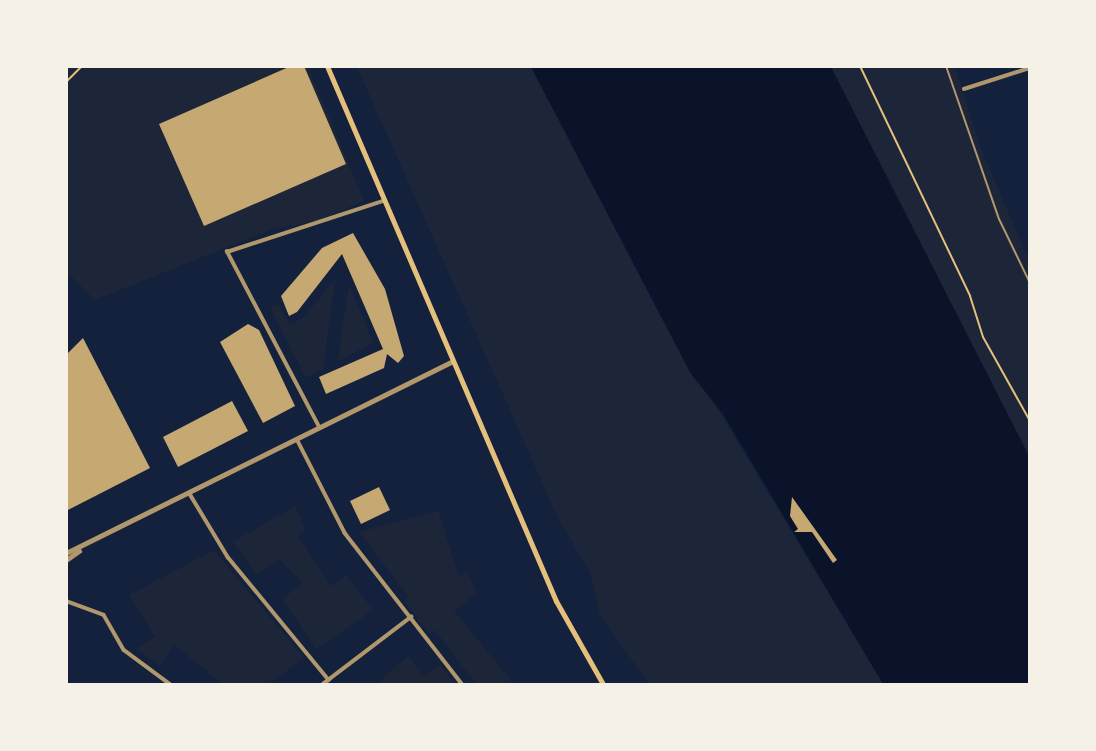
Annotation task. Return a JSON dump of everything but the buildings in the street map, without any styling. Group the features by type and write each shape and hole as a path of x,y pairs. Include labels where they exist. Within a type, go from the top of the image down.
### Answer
{"main road":[{"path":"327,66 556,601 603,684"}],"street":[{"path":"964,89 1030,68"},
{"path":"320,429 227,252 383,201"},
{"path":"66,553 81,549 453,361"},
{"path":"298,441 345,533 462,684"},
{"path":"190,494 228,557 330,680"},
{"path":"66,561 81,549"},
{"path":"66,599 104,615 124,650 168,684"},
{"path":"323,684 411,617"}],"lane":[{"path":"946,66 999,219 1030,283"}],"path":[{"path":"66,82 82,66"},
{"path":"860,66 970,296 983,337 1030,421"}],"shaded area":[{"path":"66,67 308,67 364,201 317,221 270,230 95,300 67,272"},
{"path":"357,67 531,67 657,309 883,684 649,684 600,615 590,573 558,518"},
{"path":"531,67 831,67 1029,456 1029,684 883,684 723,414 691,374"},
{"path":"831,67 955,67 982,151 1029,261 1029,456"},
{"path":"335,279 323,369 306,378 270,307 279,305 290,325 304,317"},
{"path":"349,284 373,343 338,361 340,344"},
{"path":"295,506 306,530 298,535 331,586 346,575 373,610 316,649 282,599 303,583 279,559 257,575 233,542"},
{"path":"438,511 459,576 467,571 477,593 454,611 514,684 476,684 435,630 429,634 404,601 409,597 359,532"},
{"path":"214,550 304,658 269,684 223,684 174,645 159,666 136,648 155,637 129,595"},
{"path":"408,656 424,676 440,664 455,684 377,684"}]}
